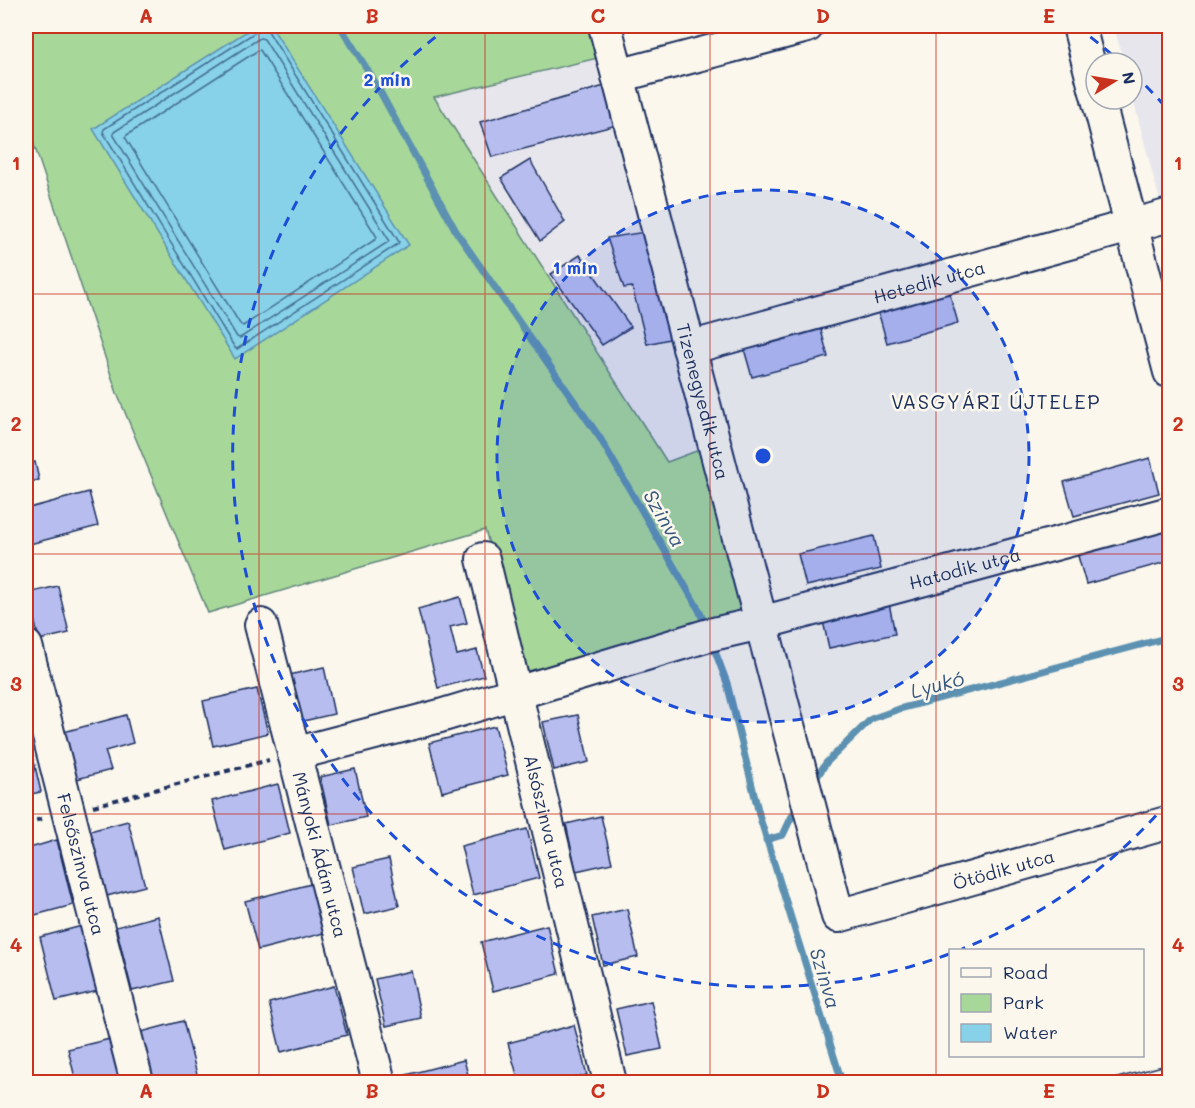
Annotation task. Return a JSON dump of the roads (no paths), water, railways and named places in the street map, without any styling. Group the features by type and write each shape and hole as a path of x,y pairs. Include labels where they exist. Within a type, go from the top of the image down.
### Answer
{"street":[{"name":"Tizenegyedik utca","path":"605,26 838,916"},
{"path":"618,76 807,26"},
{"path":"1079,26 1085,51"},
{"path":"1101,111 1170,372"},
{"name":"Hetedik utca","path":"689,348 1170,215"},
{"name":"Hatodik utca","path":"294,754 440,716 709,635 1170,513"},
{"name":"Alsószinva utca","path":"483,559 610,1083"},
{"name":"Mányoki Ádám utca","path":"261,625 379,1083"},
{"name":"Felsőszinva utca","path":"26,646 137,1083"},
{"name":"Ötödik utca","path":"838,916 1170,822"}],"water":[{"path":"255,26 271,26 409,245 235,359 93,129"}],"waterway":[{"name":"Szinva","path":"340,26 372,77 457,233 600,438 699,610 706,627"},
{"name":"Lyukó","path":"813,783 826,763 871,719 899,709 1170,637"},
{"name":"Szinva","path":"712,643 727,683 760,818 842,1082"},
{"name":"Lyukó","path":"766,840 783,835 799,805"}],"tram line":[{"path":"1102,1082 1170,1064"}],"district":[{"name":"VASGYÁRI ÚJTELEP","path":"996,401"}]}
